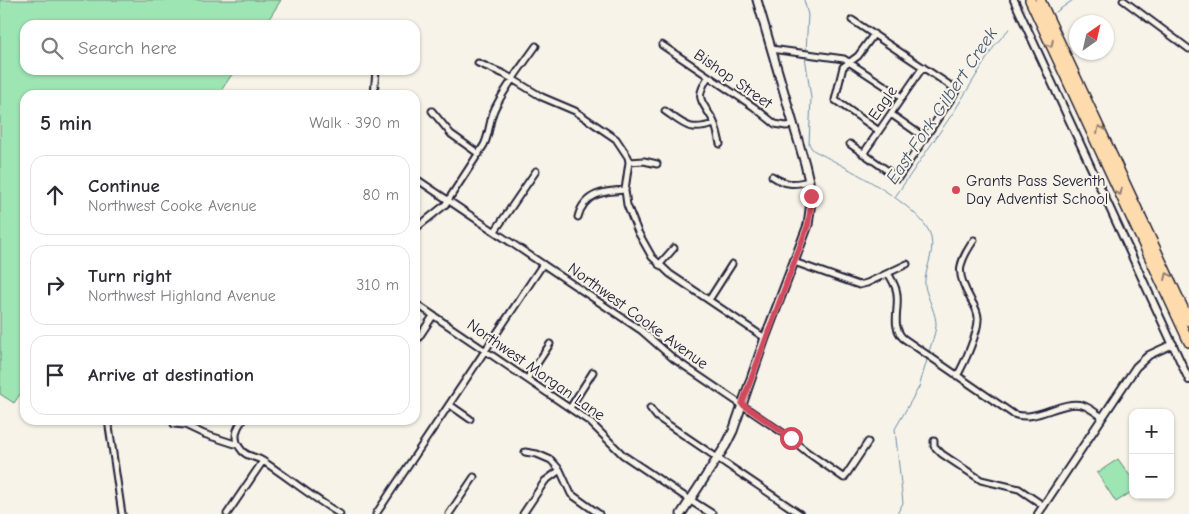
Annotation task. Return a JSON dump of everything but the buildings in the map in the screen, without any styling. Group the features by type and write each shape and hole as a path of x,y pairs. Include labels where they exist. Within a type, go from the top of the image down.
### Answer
{"highway":[{"path":"1030,0 1189,342"},
{"path":"1040,0 1189,321"}],"main road":[{"path":"681,514 729,440 810,214 809,181 757,0"}],"street":[{"path":"1014,0 1189,380"},
{"path":"1123,0 1189,49"},
{"path":"850,144 898,178 958,90 852,20"},
{"path":"874,34 858,56 843,67 834,100 879,131"},
{"name":"Bishop Street","path":"662,45 765,115 775,124 793,125"},
{"path":"420,226 449,201 488,138 495,107 536,46"},
{"path":"771,48 850,62 902,98"},
{"path":"478,63 513,79 542,98 575,111 608,132 622,145 629,162 625,190 627,205 638,232 652,258 659,265 765,338"},
{"name":"Eagle","path":"863,154 923,67"},
{"path":"374,90 376,75"},
{"path":"708,77 701,89 700,98 714,124 720,144"},
{"path":"432,111 451,134 479,154"},
{"path":"665,111 691,127 701,128 714,124"},
{"path":"891,114 925,138"},
{"path":"629,162 644,161 657,164"},
{"path":"495,231 536,170"},
{"path":"772,176 781,182 789,184 809,181"},
{"name":"Northwest Cooke Avenue","path":"420,181 642,331 674,359 786,434 807,452 844,478 868,442"},
{"path":"578,217 584,202 594,194 625,190"},
{"path":"957,376 965,362 977,323 977,312 963,286 960,273 961,262 974,240"},
{"path":"659,265 674,248"},
{"path":"794,262 859,285 864,285 907,264"},
{"path":"376,514 543,264"},
{"path":"709,300 732,264"},
{"path":"888,273 897,291 896,324 899,335 957,376 1018,416 1028,416 1075,404 1086,406 1102,417"},
{"name":"Northwest Morgan Lane","path":"420,307 570,408 595,426 624,455 712,514"},
{"path":"420,336 433,316"},
{"path":"527,379 550,344"},
{"path":"1038,514 1102,417 1144,358 1173,344"},
{"path":"570,408 593,372"},
{"path":"450,405 470,419"},
{"path":"650,408 657,417 800,514"},
{"path":"109,425 122,514"},
{"path":"185,425 204,434 238,445 246,454 263,461 340,514"},
{"path":"238,445 237,431 240,425"},
{"path":"934,441 934,446 942,454 981,480 1019,489 1044,506"},
{"path":"525,452 545,457 556,465 571,494 599,514"},
{"path":"227,514 263,461"},
{"path":"523,514 545,481 560,470"},
{"path":"449,514 474,477"}],"green space":[{"path":"0,0 281,0 268,20 20,20 20,75 232,75 221,90 20,90 20,394 14,403 0,394"},
{"path":"1118,459 1129,474 1129,494 1116,502 1097,473"}],"waterway":[{"path":"804,0 808,15 806,52"},
{"name":"East Fork Gilbert Creek","path":"1056,12 1073,0"},
{"name":"East Fork Gilbert Creek","path":"895,197 955,110 995,45 1009,29"},
{"path":"805,56 811,98 809,144 813,150 861,176 898,200 914,212 925,225 931,237 932,244 925,286 936,326 929,352"},
{"path":"897,514 903,503 895,429 919,387 927,360"}],"place":[{"name":"Grants Pass Seventh Day Adventist School","path":"956,190"}],"route":[{"path":"791,438 742,404 808,225 811,196"}]}
